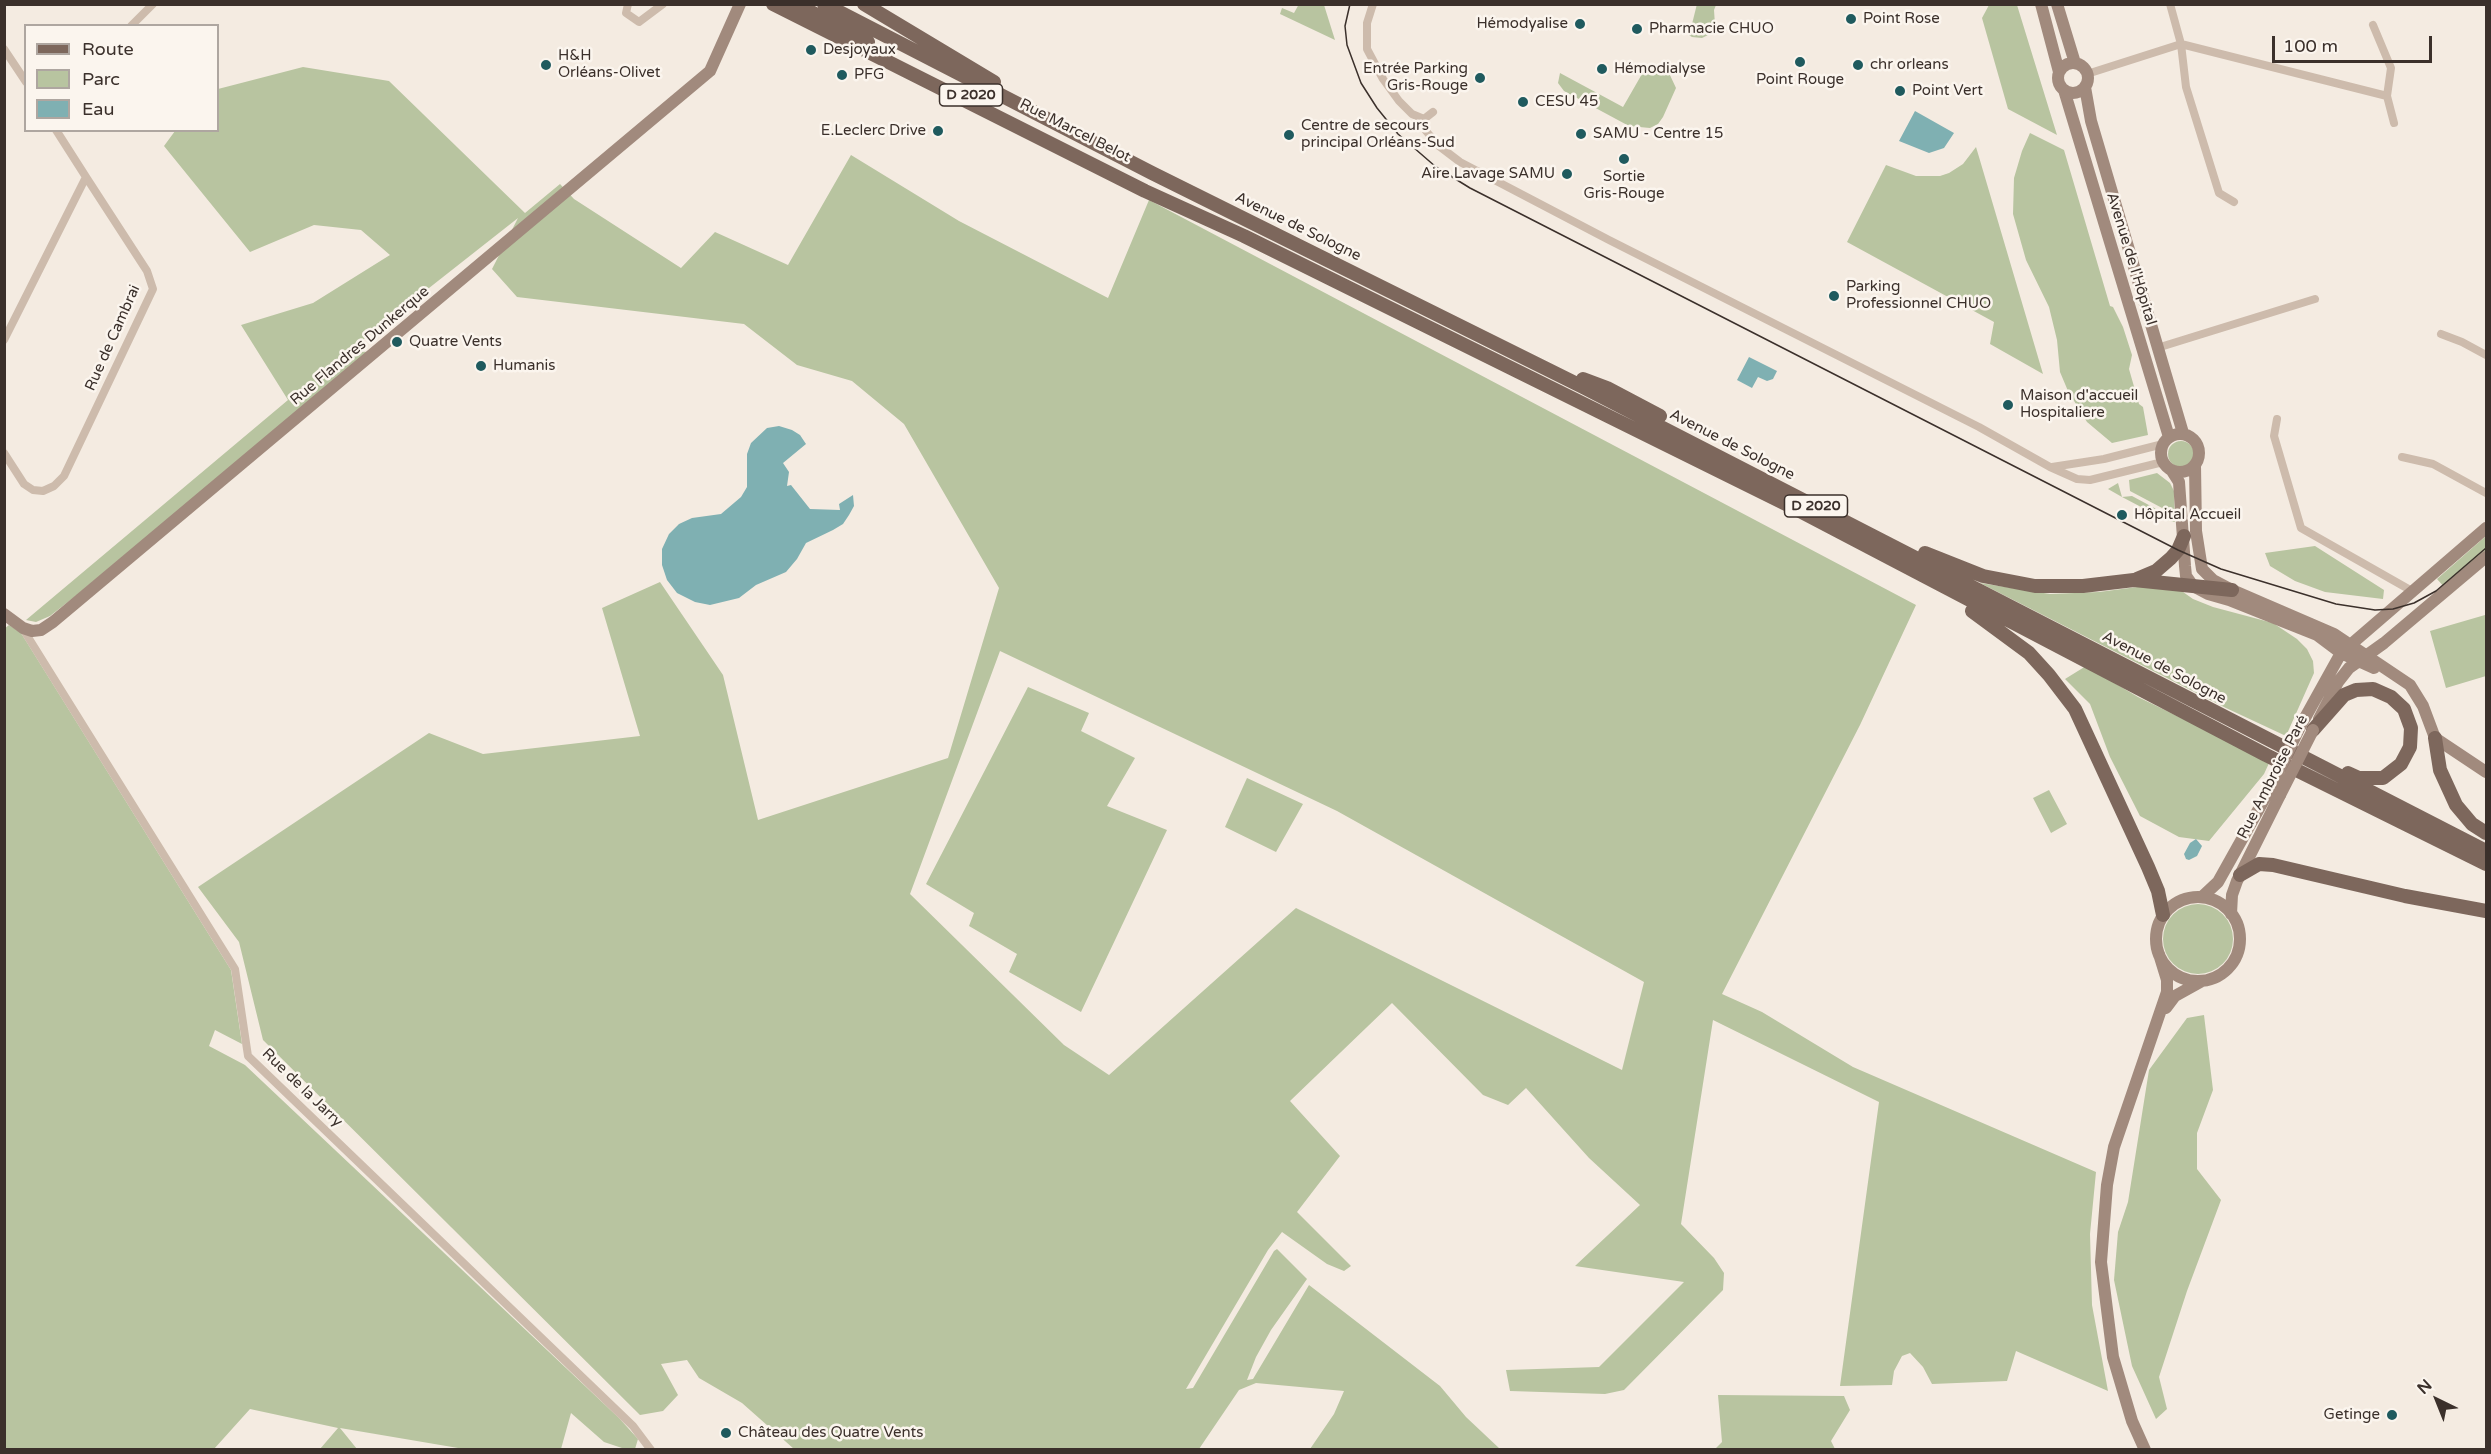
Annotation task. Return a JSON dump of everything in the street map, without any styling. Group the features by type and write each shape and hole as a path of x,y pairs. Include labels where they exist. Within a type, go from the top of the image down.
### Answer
{"main road":[{"path":"773,4 1135,186 1244,236"},
{"name":"Rue Marcel Belot","path":"796,4 1244,236"},
{"name":"Rue Marcel Belot","path":"824,4 1152,173"},
{"path":"853,4 890,22 1152,173"},
{"path":"864,4 890,22"},
{"name":"Avenue de Sologne","path":"1152,173 1933,566 2487,851"},
{"name":"D 2020","path":"1244,236 1641,432 2266,755 2487,864"},
{"path":"1511,352 1607,388 1925,553 1983,576 2035,586 2083,586 2134,580 2232,590"},
{"path":"2134,580 2157,571 2178,550 2184,536"},
{"path":"1851,539 1986,620 2029,653 2049,675 2075,709 2148,867 2158,891 2163,915"},
{"path":"2265,738 2359,778 2383,778 2401,764 2410,747 2411,728 2404,709 2391,697 2373,689 2356,690 2344,695 2307,728"},
{"path":"2435,738 2440,770 2456,805 2472,824 2487,833"},
{"path":"2240,875 2259,864 2273,865 2405,896 2487,911"}],"street":[{"path":"133,24 153,4"},
{"path":"628,4 626,13 639,22 663,4"},
{"name":"Rue Flandres Dunkerque","path":"23,628 32,631 41,630 54,622 710,71 740,4"},
{"path":"1373,4 1367,23 1367,49 1383,79 1399,101 1412,114 1424,118"},
{"path":"2041,4 2059,72 2058,80 2064,90 2077,92 2085,87 2087,74 2083,66 2075,63 2065,64 2059,72"},
{"path":"2057,4 2075,63"},
{"path":"2170,4 2181,44 2186,87 2219,193 2234,202"},
{"path":"2373,25 2391,68 2387,96 2394,123"},
{"path":"2087,74 2181,44 2387,96"},
{"path":"4,49 24,79"},
{"path":"4,69 10,57"},
{"name":"Avenue de l'Hôpital","path":"2085,87 2091,121 2182,434"},
{"name":"Avenue de l'Hôpital","path":"2064,90 2166,440"},
{"path":"1424,118 1433,112"},
{"path":"1424,118 1429,137 1460,162 1979,427 2050,467 2077,479 2090,480 2168,466 2184,472 2195,465"},
{"path":"4,340 86,177 57,132"},
{"name":"Rue de Cambrai","path":"4,453 24,484 33,490 43,491 54,486 64,476 153,289 147,271 86,177"},
{"path":"2157,348 2315,299"},
{"path":"2441,334 2487,355"},
{"path":"2277,419 2274,436 2301,528 2412,591"},
{"path":"2050,467 2104,459 2182,434 2193,438 2200,454 2195,465 2196,531 2202,569 2213,580 2232,590 2334,634 2346,649"},
{"path":"2166,440 2161,456 2179,482 2186,576 2192,585 2208,594 2317,635 2410,685 2423,706 2435,738 2487,772"},
{"path":"2402,457 2433,464 2487,493"},
{"path":"2103,476 2104,459"},
{"name":"Rue Ambroise Paré","path":"2231,914 2232,895 2275,792 2346,649 2487,528"},
{"name":"Rue Ambroise Paré","path":"2307,728 2349,668 2487,557"},
{"name":"Rue de la Jarry","path":"4,614 23,628 235,969 248,1056 633,1426 651,1449"},
{"name":"Rue Ambroise Paré","path":"2202,897 2218,882 2275,792"},
{"path":"2145,1449 2132,1421 2113,1357 2101,1262 2107,1185 2114,1147 2167,992 2167,980 2156,934 2163,915 2180,901 2202,897 2218,902 2231,914 2238,927 2240,939 2236,956 2220,974 2203,980 2175,996 2156,1026"},
{"path":"2159,954 2163,963 2179,976 2203,980"}],"green space":[{"path":"1299,4 1324,5 1335,40 1280,14 1282,8 1294,13"},
{"path":"1697,4 1716,5 1715,25 1708,35 1702,38 1687,34 1691,28"},
{"path":"1989,5 2017,5 2057,135 2008,109 1982,18"},
{"path":"1654,63 1669,73 1676,88 1663,117 1658,124 1650,128 1629,126 1564,91 1558,83 1560,73 1623,107 1646,67 1651,68"},
{"path":"303,67 389,81 525,213 560,184 574,199 681,268 715,232 788,265 851,155 959,221 1108,298 1149,200 1916,605 1860,725 1722,994 1762,1012 1853,1067 2096,1172 2090,1234 2092,1305 2108,1391 2016,1351 2007,1381 1932,1384 1923,1367 1910,1353 1902,1356 1894,1371 1892,1385 1840,1386 1879,1102 1713,1020 1681,1224 1714,1258 1724,1273 1723,1290 1624,1390 1605,1394 1510,1391 1506,1370 1599,1367 1684,1282 1575,1266 1640,1205 1589,1158 1526,1088 1508,1105 1483,1095 1392,1003 1290,1101 1340,1156 1297,1212 1351,1266 1344,1271 1327,1264 1282,1232 1268,1250 1186,1389 1193,1388 1277,1249 1307,1279 1271,1330 1256,1357 1247,1380 1253,1379 1309,1285 1440,1386 1466,1417 1500,1449 1310,1449 1334,1414 1344,1391 1256,1383 1239,1390 1199,1449 794,1449 742,1403 699,1378 687,1360 661,1364 678,1395 663,1411 640,1415 263,1040 239,942 198,887 429,733 483,754 640,736 602,608 660,582 723,675 758,820 948,758 999,588 904,424 852,381 797,365 744,324 517,297 492,269 518,218 349,351 368,352 78,594 50,616 36,622 26,620 288,400 241,325 313,303 390,255 361,230 314,225 250,252 164,146 174,132 219,132 219,89","holes":["1000,651 1337,811 1644,982 1622,1070 1296,908 1109,1075 1064,1045 910,894"]},
{"path":"2030,133 2064,150 2110,306 2113,307 2123,327 2132,355 2129,369 2139,404 2143,407 2148,435 2112,443 2087,422 2068,391 2060,372 2057,340 2049,307 2026,260 2013,214 2014,178"},
{"path":"1976,147 2043,374 1990,344 1994,322 1847,242 1886,165 1916,176 1940,176 1963,164"},
{"path":"2181,441 2190,445 2194,454 2190,463 2181,467 2172,463 2168,454 2172,445"},
{"path":"2157,473 2170,483 2174,491 2175,522 2169,521 2164,509 2130,491 2129,480"},
{"path":"2118,483 2122,497 2108,489"},
{"path":"2132,496 2160,511 2164,519 2122,497"},
{"path":"2486,536 2486,552 2445,588 2437,579"},
{"path":"2315,546 2384,590 2383,599 2325,592 2295,581 2270,566 2265,553"},
{"path":"1980,583 2050,594 2099,592 2137,587 2176,587 2193,599 2213,607 2273,623 2297,639 2307,649 2313,661 2314,673 2286,736"},
{"path":"2485,615 2486,676 2446,688 2430,631"},
{"path":"9,625 21,633 231,970 242,1044 215,1030 209,1046 245,1065 619,1418 638,1439 635,1449 625,1449 604,1442 571,1413 561,1449 464,1449 340,1428 357,1449 320,1449 338,1428 250,1409 214,1449 5,1450 4,629"},
{"path":"2086,666 2138,697 2270,761 2264,774 2209,841 2179,837 2140,816 2110,757 2090,704 2065,679"},
{"path":"1028,687 1089,713 1081,731 1135,758 1107,806 1167,830 1081,1012 1009,972 1017,954 969,926 974,913 926,884"},
{"path":"1247,778 1303,804 1276,852 1225,827"},
{"path":"2049,790 2067,824 2051,833 2033,798"},
{"path":"2198,904 2211,907 2223,914 2230,926 2233,939 2230,952 2223,964 2211,971 2198,974 2185,971 2173,964 2166,952 2163,939 2166,926 2173,914 2185,907"},
{"path":"2204,1015 2213,1090 2197,1133 2197,1169 2221,1200 2187,1291 2159,1377 2167,1409 2156,1419 2132,1366 2114,1280 2118,1232 2128,1202 2149,1070 2187,1018"},
{"path":"1718,1395 1844,1396 1850,1410 1831,1441 1835,1449 1715,1449 1722,1442"}],"water":[{"path":"1915,111 1954,133 1944,148 1929,153 1899,141"},
{"path":"1749,357 1777,371 1773,379 1767,381 1758,377 1752,388 1737,380"},
{"path":"779,426 800,435 806,444 783,463 789,472 787,486 791,485 810,509 840,510 839,504 853,495 854,506 849,515 843,524 806,543 786,572 756,585 739,598 710,605 695,602 677,593 667,580 662,565 662,549 669,534 679,524 692,518 721,514 741,497 747,487 747,454 751,443 767,428"},
{"path":"2196,839 2202,846 2197,856 2186,859 2184,854 2190,843"}],"tram line":[{"path":"1350,4 1345,26 1347,45 1361,83 1398,134 1436,167 1470,188 2178,550 2221,569 2336,604 2375,610 2393,609 2414,603 2436,591 2486,548"}],"place":[{"name":"Point Rose","path":"1851,19"},
{"name":"Hémodyalise","path":"1580,24"},
{"name":"Pharmacie CHUO","path":"1637,29"},
{"name":"Desjoyaux","path":"811,50"},
{"name":"Point Rouge","path":"1800,62"},
{"name":"H&H Orléans-Olivet","path":"546,65"},
{"name":"chr orleans","path":"1858,65"},
{"name":"Hémodialyse","path":"1602,69"},
{"name":"PFG","path":"842,75"},
{"name":"Entrée Parking Gris-Rouge","path":"1480,78"},
{"name":"Point Vert","path":"1900,91"},
{"name":"CESU 45","path":"1523,102"},
{"name":"E.Leclerc Drive","path":"938,131"},
{"name":"SAMU - Centre 15","path":"1581,134"},
{"name":"Centre de secours principal Orléans-Sud","path":"1289,135"},
{"name":"Sortie Gris-Rouge","path":"1624,159"},
{"name":"Aire Lavage SAMU","path":"1567,174"},
{"name":"Parking Professionnel CHUO","path":"1834,296"},
{"name":"Quatre Vents","path":"397,342"},
{"name":"Humanis","path":"481,366"},
{"name":"Maison d'accueil Hospitaliere","path":"2008,405"},
{"name":"Hôpital Accueil","path":"2122,515"},
{"name":"Getinge","path":"2392,1415"},
{"name":"Château des Quatre Vents","path":"726,1433"}]}
